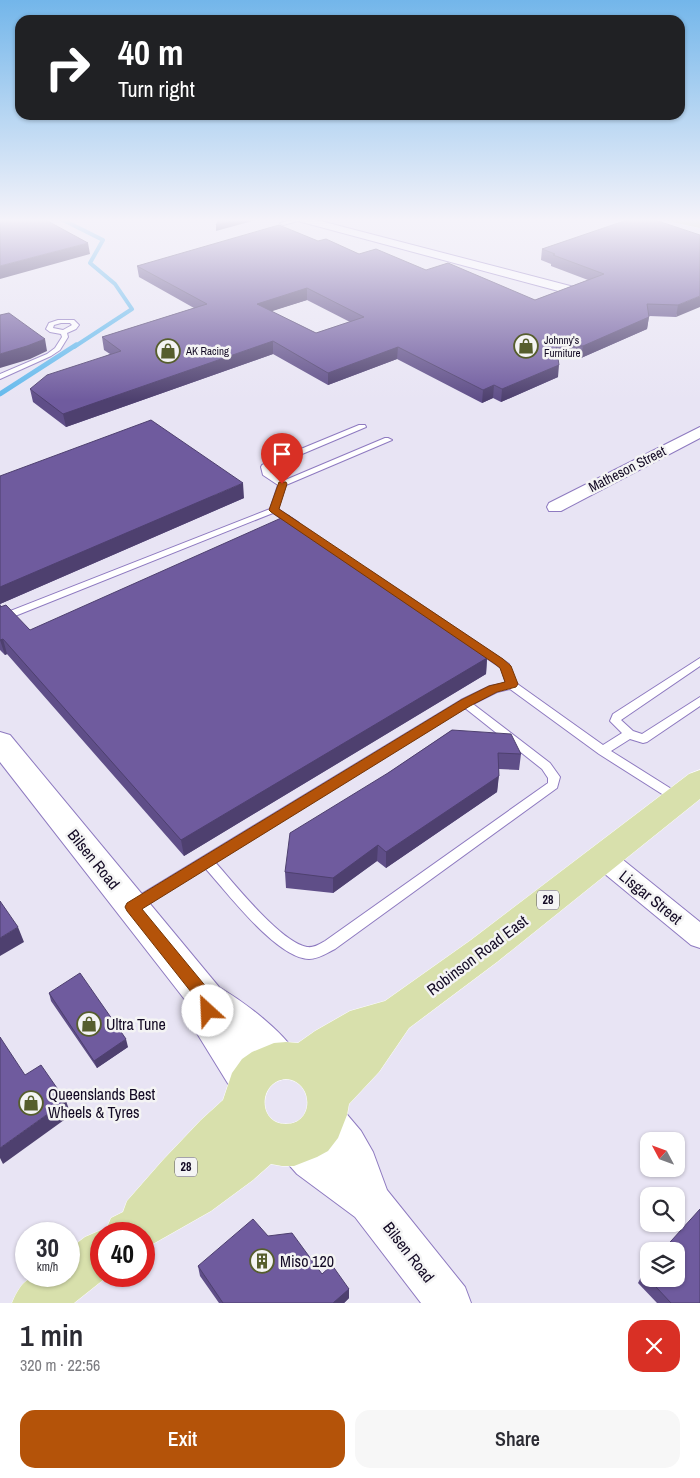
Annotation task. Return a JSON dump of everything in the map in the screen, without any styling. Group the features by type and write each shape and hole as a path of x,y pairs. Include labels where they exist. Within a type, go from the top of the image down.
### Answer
{"main road":[{"name":"Robinson Road East","path":"150,1222 196,1196 238,1165 286,1102 347,1080 376,1047 395,1016 484,952 689,790"},
{"name":"Robinson Road East","path":"36,1303 90,1262"}],"street":[{"path":"528,279 570,290"},
{"name":"Matheson Street","path":"555,507 700,432"},
{"name":"Bilsen Road","path":"0,742 206,999 211,1024 286,1102 311,1160 370,1202 449,1303"},
{"name":"Lisgar Street","path":"603,858 700,937"}],"lane":[{"path":"0,377 58,349 65,338 64,332"},
{"path":"282,484 266,473 265,467 362,427"},
{"path":"282,484 388,440"},
{"path":"274,510 282,484"},
{"path":"274,510 306,532"},
{"path":"0,619 274,510"},
{"path":"354,564 505,666 512,684 603,751 689,790"},
{"path":"700,661 616,717 615,721 617,725 629,734 643,740 700,700"},
{"path":"133,907 465,703 494,689 512,684"},
{"path":"207,862 264,924 292,949 309,954 330,946 553,785 554,777 546,766 465,703"},
{"path":"603,751 629,734"}],"building":[{"path":"161,279 485,279 535,300 591,279 700,279 700,296 678,305 647,304 649,317 583,346 556,345 559,365 502,389 494,385 483,390 398,347 328,373 273,341 63,414 30,389 47,375 121,351 102,337 207,304","holes":["307,288 364,317 316,333 257,304"]},
{"path":"9,313 45,339 0,354 0,315"},
{"path":"151,420 243,483 0,587 0,476"},
{"path":"288,515 487,658 181,840 3,639 0,640 0,607 6,605 30,630"},
{"path":"452,730 511,734 521,754 498,753 499,776 386,852 378,845 333,878 285,872 290,833 388,773"},
{"path":"0,901 18,927 0,938"},
{"name":"Ultra Tune","path":"80,973 126,1039 94,1061 49,993"},
{"name":"Queenslands Best Wheels & Tyres","path":"0,1037 25,1075 41,1065 66,1101 0,1148"},
{"path":"700,1209 700,1303 671,1303 656,1287 685,1287 685,1242 670,1242 679,1232 685,1232 685,1226"},
{"name":"Miso 120","path":"253,1219 268,1236 292,1233 322,1274 332,1265 349,1289 333,1303 223,1303 198,1266"}],"waterway":[{"path":"74,347 132,309 115,284 109,279"},
{"path":"0,394 76,345"}],"place":[{"name":"Johnny's Furniture","path":"526,346"},
{"name":"AK Racing","path":"168,351"},
{"name":"Ultra Tune","path":"89,1024"},
{"name":"Queenslands Best Wheels & Tyres","path":"31,1103"},
{"name":"Miso 120","path":"262,1261"}],"route":[{"path":"208,1011 206,999 133,907 465,703 494,689 512,684 505,666 274,510 282,484"}]}
